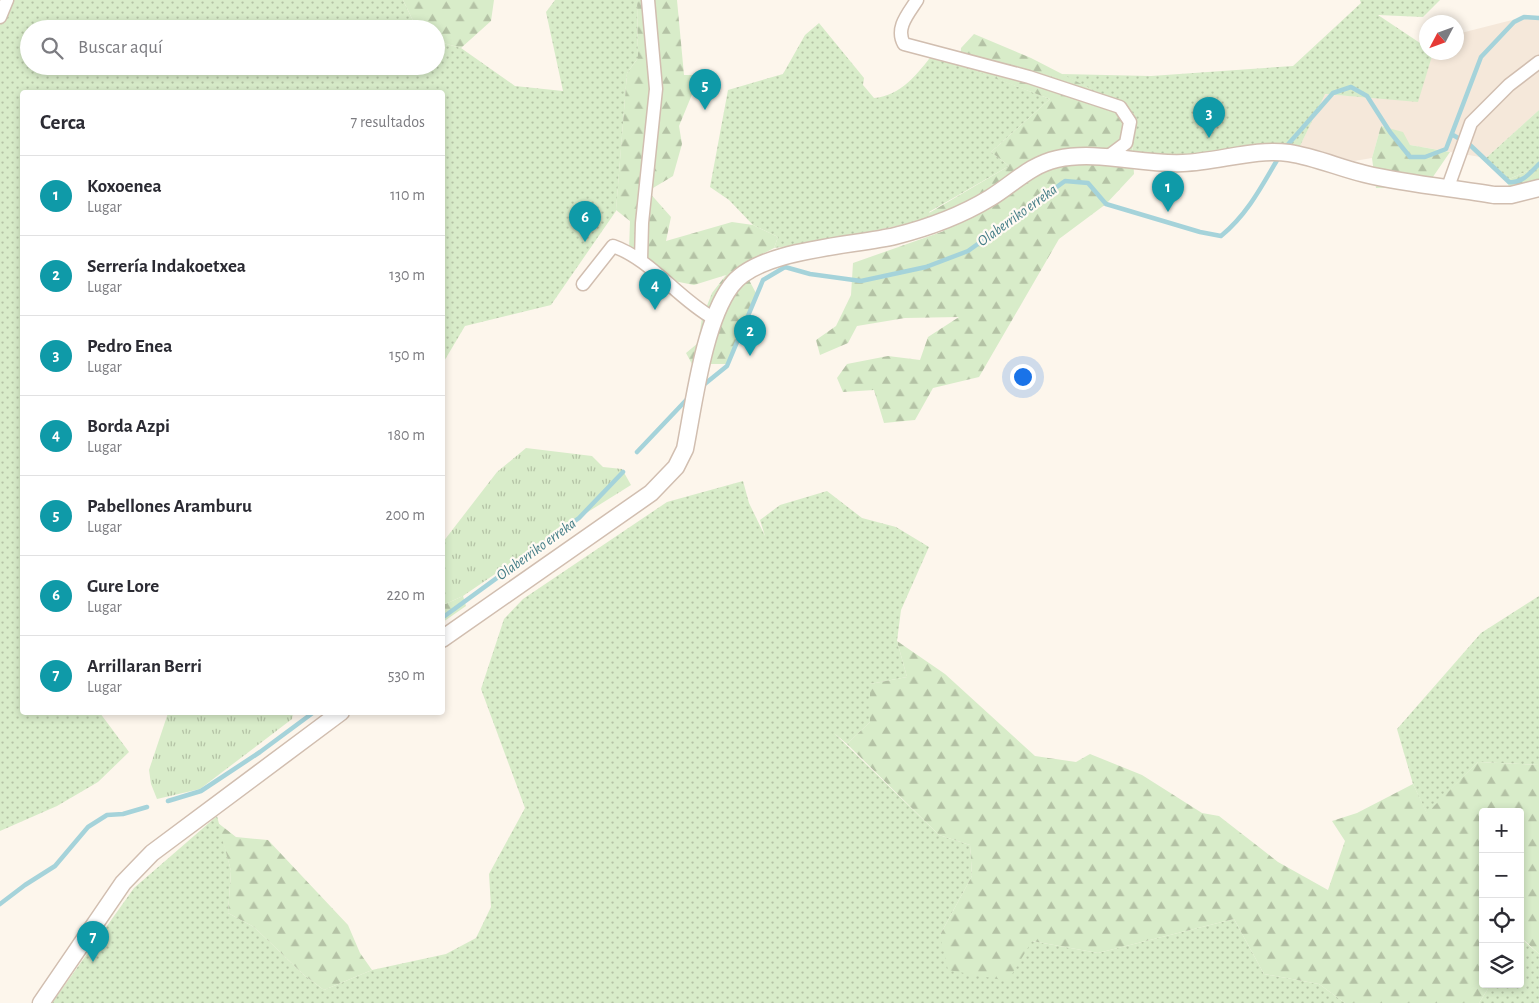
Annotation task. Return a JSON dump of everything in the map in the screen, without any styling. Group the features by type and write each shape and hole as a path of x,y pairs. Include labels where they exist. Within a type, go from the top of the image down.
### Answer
{"street":[{"path":"0,17 7,0"},
{"path":"641,260 642,223 656,90 648,0"},
{"path":"917,0 902,25 900,37 904,44 1029,77 1120,107 1130,122 1126,143 1106,158"},
{"path":"1448,187 1471,124 1509,86 1539,62"},
{"path":"445,636 651,493 676,467 685,449 713,318 731,285 748,271 809,250 897,235 944,220 991,198 1034,166 1057,159 1092,156 1183,163 1269,153 1289,153 1367,174 1448,187 1511,195 1539,188"},
{"path":"582,284 613,246 641,260 694,307 713,318"},
{"path":"40,1003 123,883 152,853 337,715"}],"shaded area":[{"path":"1524,17 1539,20 1539,110 1486,158 1410,145 1381,126 1372,158 1354,161 1300,146 1324,94 1417,101 1431,60 1464,60 1464,32"}],"green space":[{"path":"0,0 403,0 413,20 20,20 20,75 445,75 445,44 461,48 515,86 563,91 546,12 555,0 637,0 638,58 627,73 616,211 551,305 465,326 445,360 445,90 20,90 20,715 101,715 129,752 98,782 57,806 0,831"},
{"path":"403,0 494,0 491,21 461,48 445,44 445,20 413,20"},
{"path":"637,0 677,0 684,75 700,75 679,126 682,144 673,176 648,191 671,217 666,241 732,222 753,225 778,237 774,248 741,265 757,295 728,364 692,364 686,353 698,343 702,318 712,293 726,275 694,285 669,280 629,250 630,221 616,210 627,73 638,58"},
{"path":"1360,0 1440,0 1425,15 1419,15 1419,17 1378,15 1419,42 1419,60 1431,60 1418,102 1325,94 1300,146 1170,157 1133,154 1130,109 1061,74 1151,76 1293,66 1361,3"},
{"path":"819,23 864,78 863,85 874,98 884,96 901,88 915,76 933,54 1050,99 991,152 1009,166 929,212 934,218 826,241 774,248 778,237 753,225 729,200 710,187 728,90 783,74 805,35"},
{"path":"974,34 1031,58 1130,109 1134,174 1106,204 1059,239 979,377 933,388 915,420 884,423 874,390 843,392 837,378 847,364 888,356 920,360 928,337 959,317 905,318 857,326 848,343 820,355 816,340 836,326 851,295 853,263 944,231 929,213 1009,166 991,152 1050,99 960,65 961,48"},
{"path":"1539,110 1539,166 1507,180 1486,158"},
{"path":"1381,126 1403,132 1410,145 1450,152 1426,187 1376,188 1372,158"},
{"path":"1539,166 1539,187 1511,195 1507,180"},
{"path":"526,448 592,456 603,467 622,469 631,485 559,530 463,596 445,604 445,539 497,472"},
{"path":"743,481 749,503 765,536 760,520 780,505 827,491 862,518 896,527 929,547 901,610 897,641 907,677 870,684 870,722 847,744 834,733 939,835 970,845 972,876 940,935 1032,941 1098,953 1234,919 1264,974 1319,984 1345,1003 52,1003 134,888 217,816 231,871 228,913 254,927 304,975 324,990 372,970 446,954 476,938 491,907 489,874 525,808 481,689 504,619 523,599 667,502"},
{"path":"463,596 466,606 445,621 445,604"},
{"path":"1539,596 1539,765 1478,762 1427,814 1413,784 1397,729 1481,633"},
{"path":"897,641 945,674 1035,756 1076,762 1090,754 1142,775 1202,813 1219,816 1278,862 1328,890 1345,841 1332,821 1357,813 1413,784 1427,813 1478,762 1539,765 1539,954 1524,940 1524,808 1479,808 1479,988 1488,988 1479,1003 1345,1003 1319,984 1264,974 1234,919 1098,953 1032,941 1008,981 948,970 940,935 972,876 970,845 939,835 847,744 870,722 870,684 907,677"},
{"path":"167,715 293,715 292,719 200,789 157,799 151,784 149,770"},
{"path":"218,823 236,837 268,840 348,925 360,953 372,970 324,990 304,975 254,927 228,913 231,871"},
{"path":"1524,941 1539,954 1539,1003 1479,1003 1488,988 1524,988"}],"waterway":[{"name":"Olaberriko erreka","path":"1284,149 1333,93 1351,87 1367,96 1390,132 1410,157 1425,157 1446,149 1481,57 1514,22 1524,17 1539,18"},
{"path":"1453,135 1470,145 1509,182 1522,179 1539,164"},
{"name":"Olaberriko erreka","path":"701,387 727,366 763,280 785,267 810,274 861,281 926,267 968,251 1065,181 1088,183 1106,204 1200,232 1221,236 1247,208 1280,155"},
{"name":"Olaberriko erreka","path":"637,452 691,395"},
{"name":"Olaberriko erreka","path":"445,616 579,518 623,472"},
{"name":"Olaberriko erreka","path":"168,801 201,791 260,752 310,715"},
{"name":"Olaberriko erreka","path":"0,904 55,866 88,827 107,815 123,814 147,807"}],"place":[{"name":"Pabellones Aramburu","path":"705,110"},
{"name":"Pedro Enea","path":"1209,138"},
{"name":"Koxoenea","path":"1168,212"},
{"name":"Gure Lore","path":"585,242"},
{"name":"Borda Azpi","path":"655,310"},
{"name":"Serrería Indakoetxea","path":"750,356"},
{"name":"Arrillaran Berri","path":"93,962"}]}
